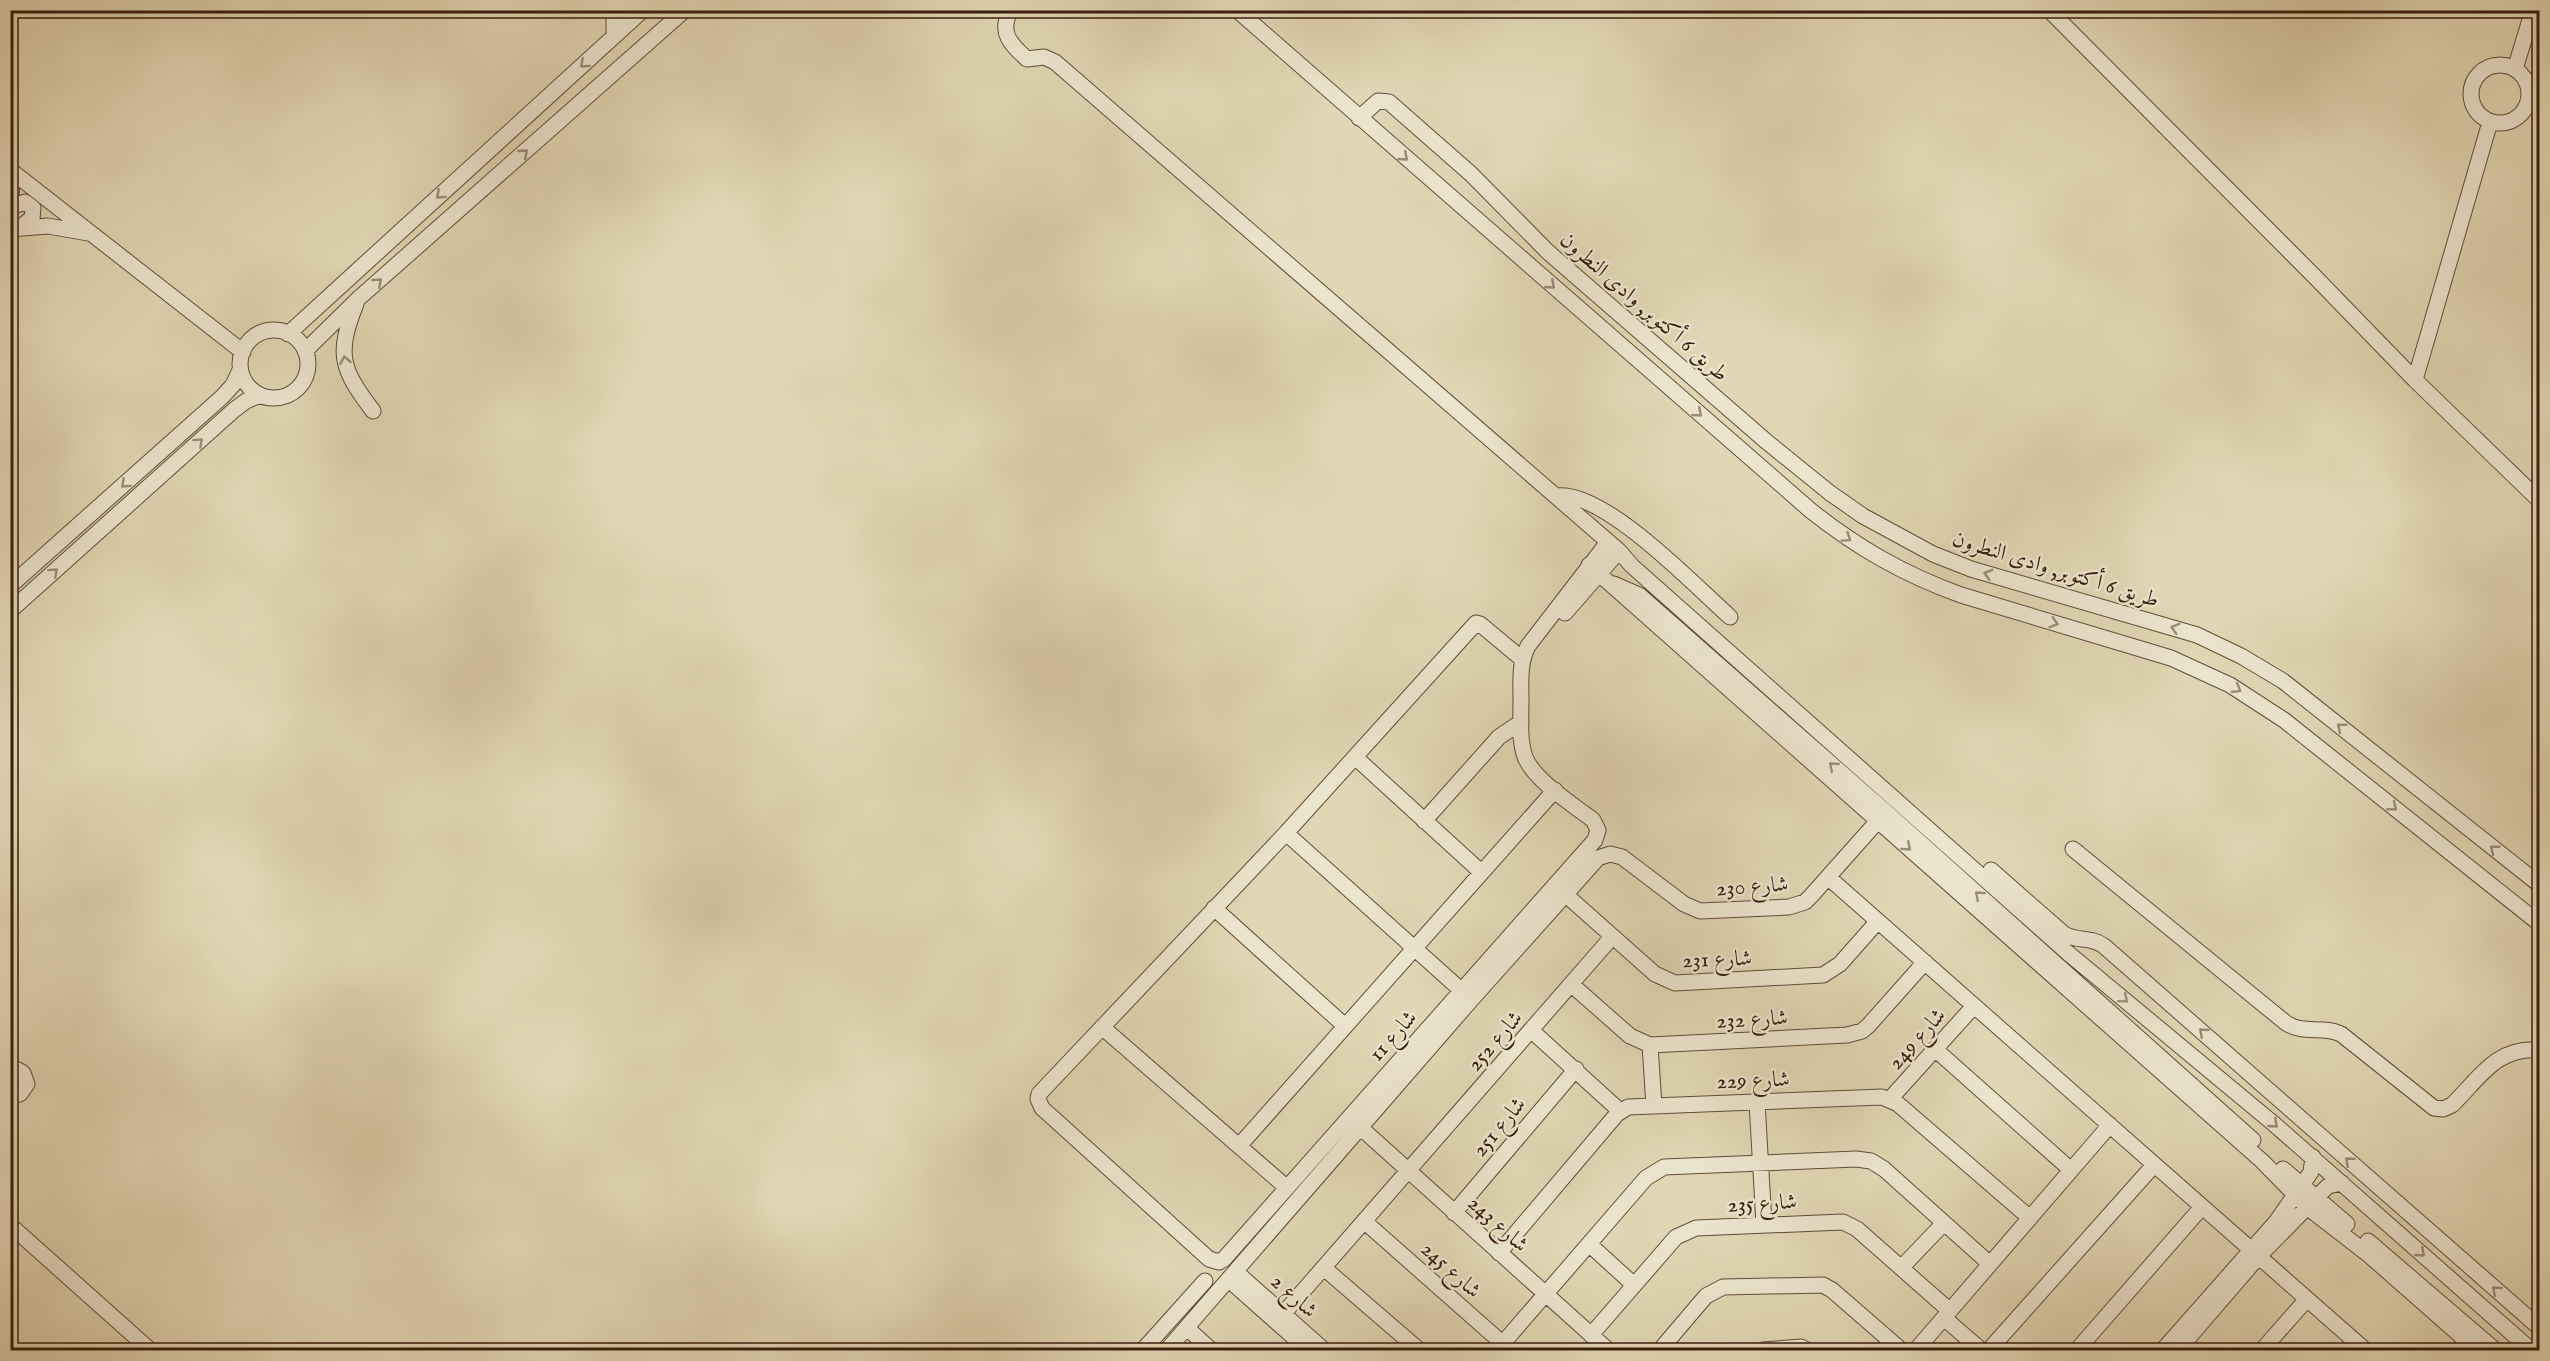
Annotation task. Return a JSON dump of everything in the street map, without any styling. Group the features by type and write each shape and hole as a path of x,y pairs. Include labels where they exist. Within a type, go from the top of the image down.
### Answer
{"street":[{"path":"614,10 614,36"},
{"path":"288,334 643,10"},
{"path":"305,351 359,298 685,10"},
{"path":"1011,10 1005,32 1015,48 1027,59 1044,57 1055,62 1618,550 1641,564 1726,644 2068,953 2313,1157 2531,1350"},
{"name":"طريق 6 أكتوبر, وادى النطرون","path":"1237,10 1838,532 1871,555 1929,583 2171,658 2230,685 2284,720 2540,924"},
{"path":"2049,10 2319,280 2415,380 2540,501"},
{"path":"2510,67 2523,10"},
{"path":"2510,67 2533,10"},
{"path":"2510,67 2524,76 2534,105 2513,121 2490,122 2474,108 2472,86 2485,69 2510,67"},
{"name":"طريق 6 أكتوبر, وادى النطرون","path":"1359,118 1377,101 1389,102 1471,174 1548,252 1767,442 1830,493 1863,516 1924,550 1971,569 2176,628 2241,656 2283,681 2540,885"},
{"path":"2415,380 2490,122"},
{"path":"12,171 89,234 243,352"},
{"path":"12,171 11,207 25,202 33,208 33,218 16,227"},
{"path":"16,227 48,226 89,234"},
{"path":"359,298 345,335 344,356 354,385 373,411"},
{"path":"10,586 222,397 233,385 240,370 243,352 250,341 261,334 279,331 288,334 300,343 308,362 307,373 296,390 279,398 260,395 247,385 240,370"},
{"path":"10,611 234,410 260,395"},
{"path":"1556,496 1581,498 1614,516 1730,617"},
{"path":"1239,1146 1555,789 1529,765 1522,745 1520,678 1522,659 1539,646 1571,598 1594,569 1618,550"},
{"path":"1594,569 1882,817 2262,1161 2477,1350"},
{"path":"1286,1187 1102,1027 1286,833 1476,623 1522,659"},
{"path":"1726,644 2064,934 2095,940 2119,958 2540,1328"},
{"path":"1424,821 1499,737 1521,722"},
{"path":"1355,757 1482,872"},
{"name":"شارع 11","path":"1102,1027 1042,1090 1039,1094 1040,1104 1205,1257 1214,1261 1224,1259 1595,840 1598,830 1596,825 1555,789"},
{"name":"شارع 230","path":"1598,858 1610,854 1622,857 1684,904 1700,911 1798,906 1829,878 1882,817"},
{"path":"1286,833 1462,991"},
{"path":"2073,849 2286,1023 2304,1031 2324,1029 2342,1034 2434,1108 2443,1109 2452,1105 2496,1059 2514,1052 2540,1050"},
{"name":"شارع 11","path":"1167,1350 1471,1000 1598,858"},
{"path":"1829,878 2307,1299 2354,1347"},
{"name":"شارع 231","path":"1566,895 1655,974 1675,983 1817,976 1835,969 1878,921"},
{"path":"1214,908 1345,1026"},
{"name":"شارع 252","path":"1283,1314 1533,1031 1612,937"},
{"path":"2068,953 2075,947 2078,938"},
{"path":"2100,979 2102,966 2119,958"},
{"name":"شارع 232","path":"1650,1045 1855,1034 1868,1026 1925,962"},
{"path":"1572,985 1630,1036 1650,1045 1654,1106"},
{"name":"شارع 249","path":"1890,1099 1974,1006"},
{"path":"1499,1253 1620,1111 1533,1031"},
{"path":"1936,1050 2071,1170"},
{"path":"11,1069 23,1073 27,1080 23,1091 12,1097"},
{"name":"شارع 251","path":"1454,1213 1576,1069"},
{"name":"شارع 229","path":"1620,1111 1628,1107 1874,1096 1890,1099"},
{"path":"1890,1099 2030,1218"},
{"path":"1757,1102 1764,1224"},
{"path":"1916,1350 2110,1125"},
{"name":"شارع 243","path":"1361,1128 1608,1350"},
{"path":"2178,1350 2255,1253 2311,1172 2313,1157"},
{"path":"1503,1348 1545,1294 1646,1178 1664,1167 1856,1159 1871,1161 1884,1169 1990,1264"},
{"path":"1989,1350 2154,1165"},
{"path":"2163,1350 2255,1253 2328,1186 2342,1183"},
{"path":"2311,1203 2376,1247 2495,1350"},
{"path":"2077,1350 2202,1207"},
{"name":"شارع 245","path":"1364,1221 1503,1348"},
{"name":"شارع 235","path":"1591,1335 1682,1233 1696,1228 1843,1221 1857,1229 1901,1268 1981,1350"},
{"path":"1901,1268 1944,1223"},
{"path":"10,1225 150,1350"},
{"path":"1589,1244 1634,1285"},
{"path":"1324,1268 1419,1350"},
{"name":"شارع 2","path":"1233,1276 1283,1314 1324,1350"},
{"name":"شارع 2","path":"1233,1276 1308,1350"},
{"path":"1143,1350 1206,1281"},
{"path":"1659,1350 1706,1296 1715,1290 1723,1287 1817,1284 1828,1287 1901,1350"},
{"path":"2262,1350 2307,1299"},
{"path":"1187,1328 1211,1350"},
{"path":"1763,1350 1801,1347 1808,1350"}]}
